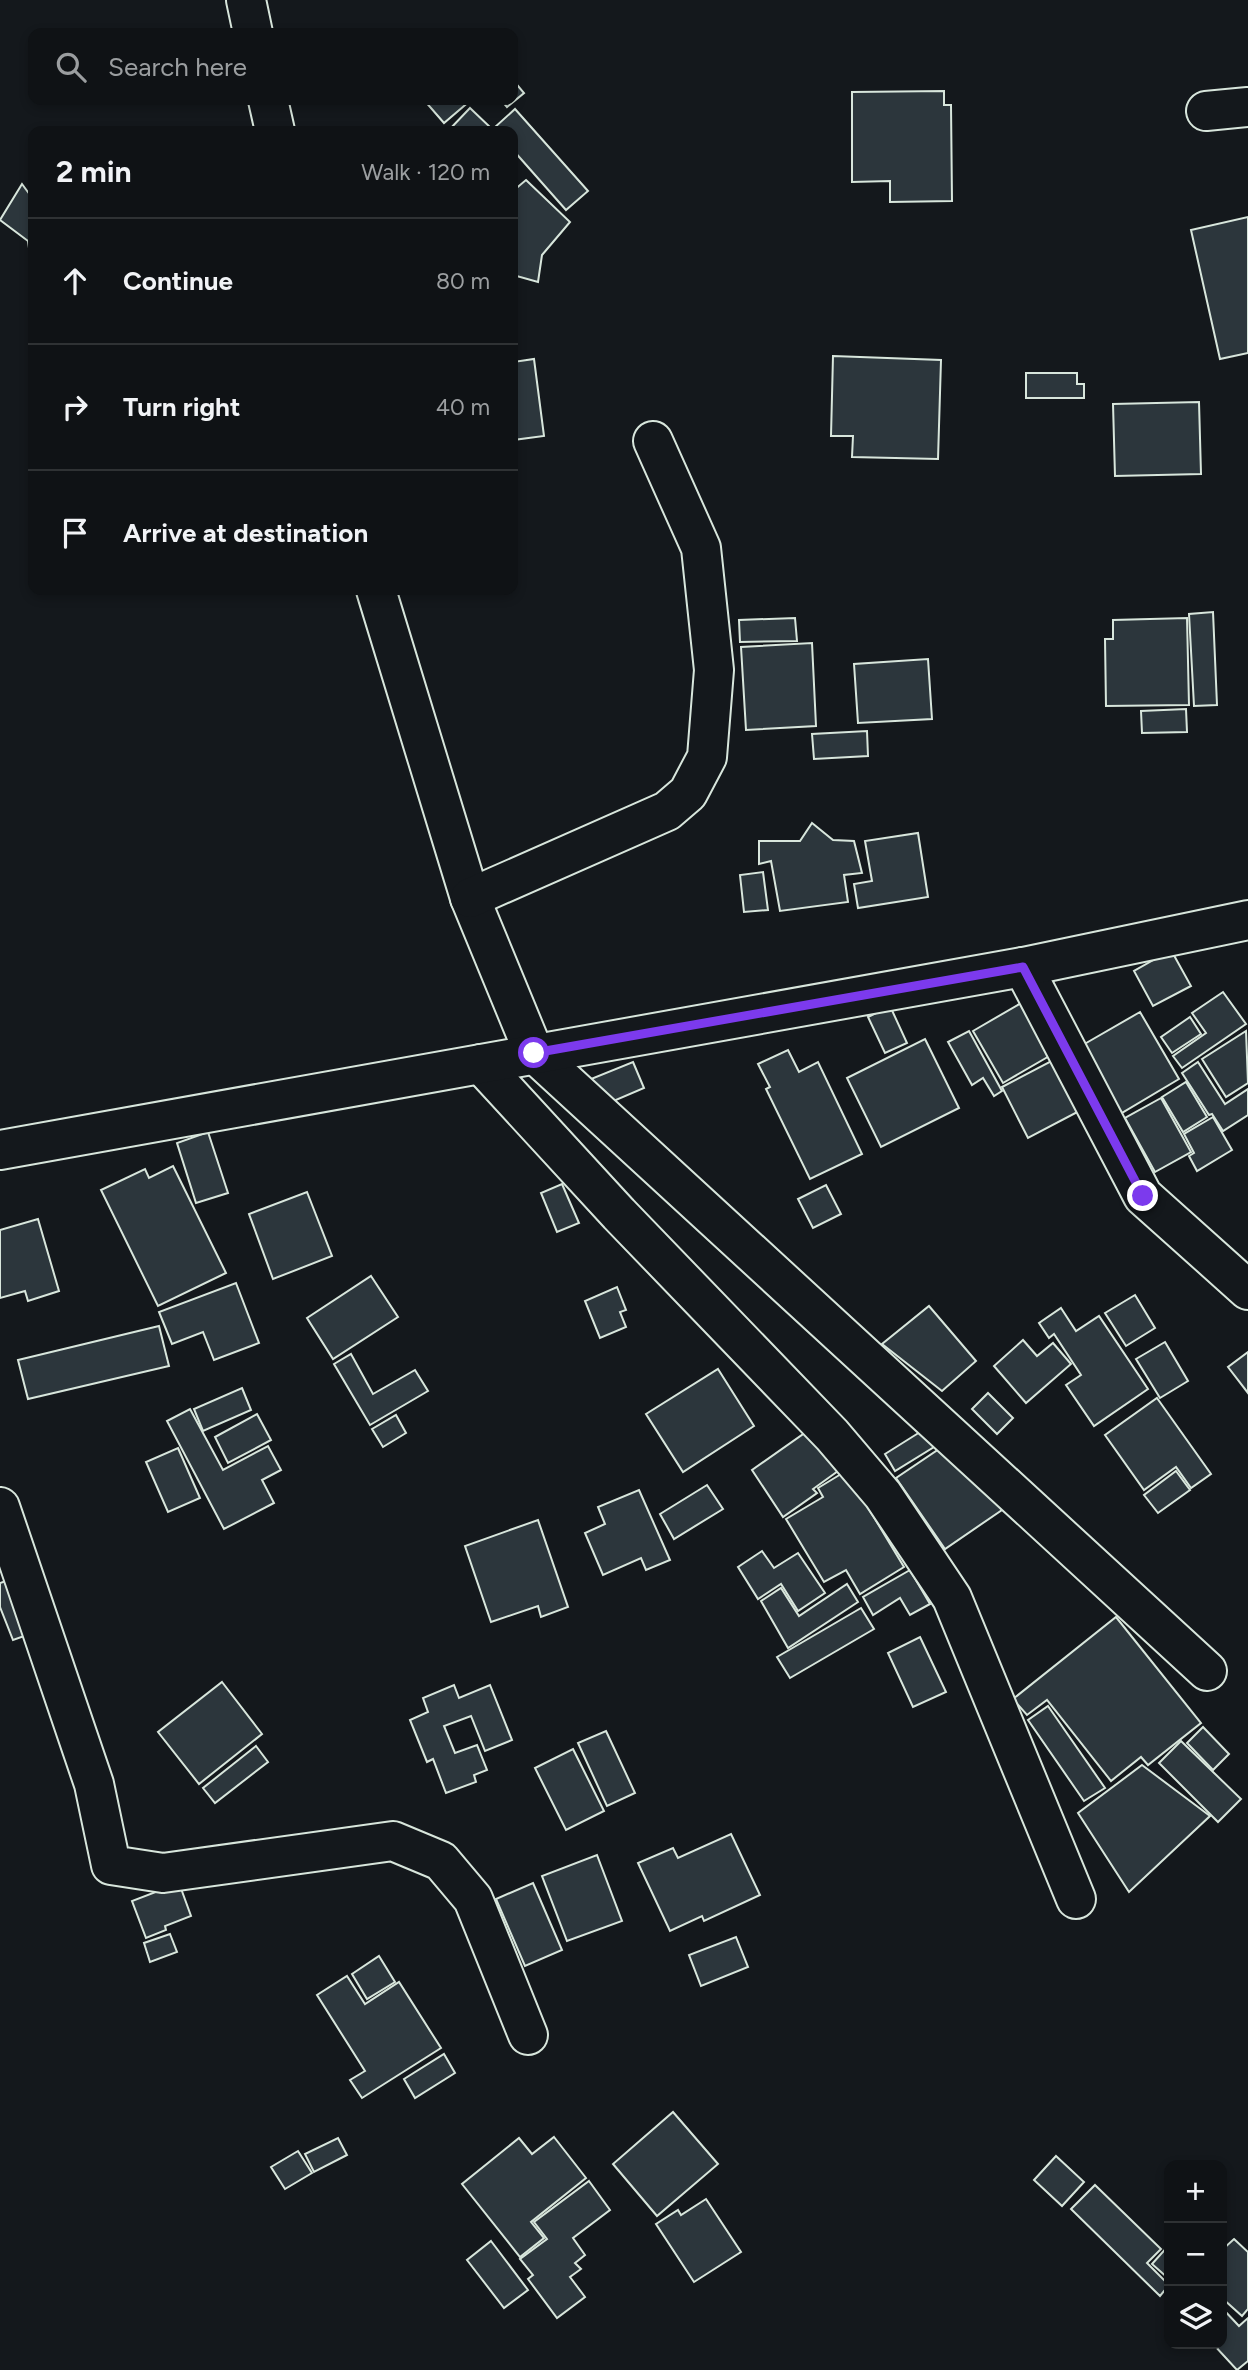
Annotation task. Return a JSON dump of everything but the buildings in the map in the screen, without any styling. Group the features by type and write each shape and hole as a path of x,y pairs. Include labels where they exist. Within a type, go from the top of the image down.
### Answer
{"street":[{"path":"246,0 252,28"},
{"path":"269,105 274,126"},
{"path":"1206,111 1248,107"},
{"path":"470,898 667,811 688,793 707,757 714,670 701,548 653,441"},
{"path":"378,595 470,898 534,1053 1207,1671"},
{"path":"0,1150 1023,967 1248,920"},
{"path":"1023,967 1143,1196 1248,1290"},
{"path":"481,1064 619,1214 832,1436 883,1495 952,1598 1076,1899"},
{"path":"0,1507 94,1784 111,1865 163,1872 393,1841 441,1861 472,1899 528,2035"}],"route":[{"path":"534,1053 1023,967 1143,1196"}]}
